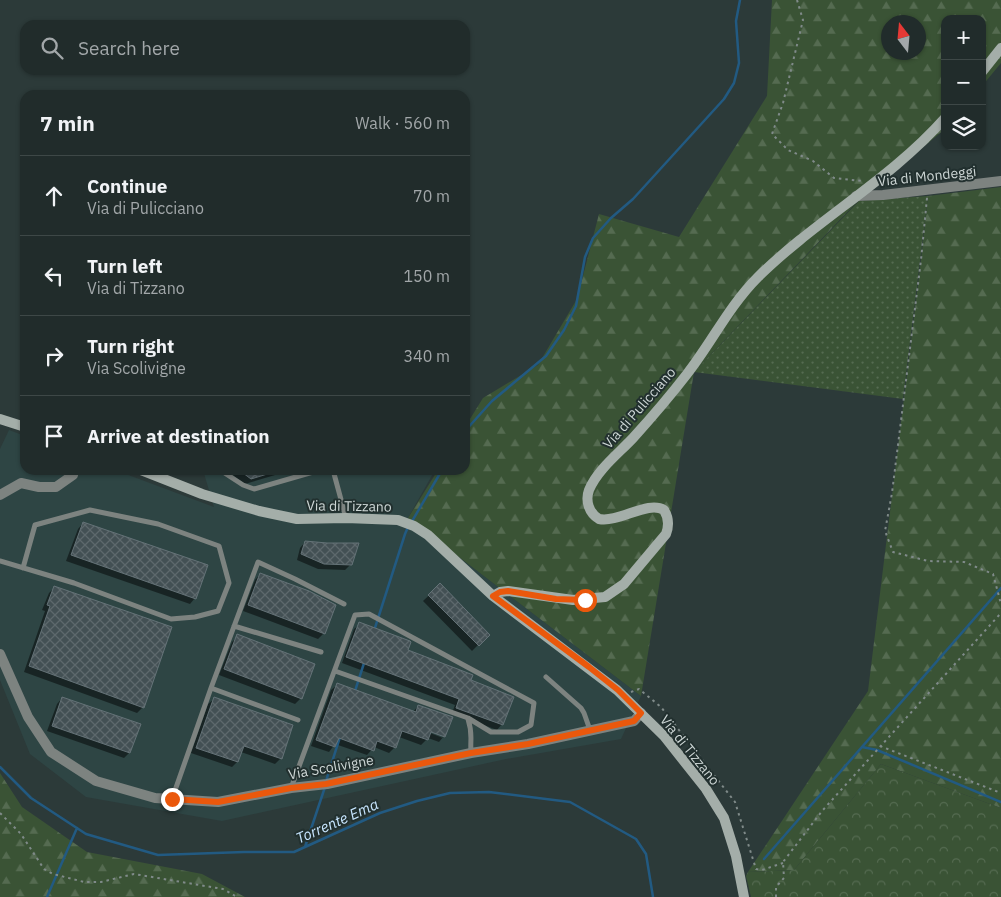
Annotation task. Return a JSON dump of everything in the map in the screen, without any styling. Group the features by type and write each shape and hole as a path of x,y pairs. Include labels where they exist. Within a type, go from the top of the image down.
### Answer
{"street":[{"path":"986,67 1001,48"},
{"name":"Via di Pulicciano","path":"493,596 500,592 508,591 556,599 585,600 605,597 624,584 666,534 668,529 667,518 664,510 655,507 611,520 599,519 588,506 588,494 592,485 687,374 748,287 792,246 912,152 941,122"},
{"name":"Via di Mondeggi","path":"856,196 883,195 1001,181"},
{"path":"0,419 20,425"},
{"path":"0,495 21,483 39,487 56,487 73,475"},
{"name":"Via di Tizzano","path":"154,475 202,494 259,511 297,519 380,519 410,524 428,535 493,596 618,690 664,736 706,789 724,818 736,856 744,897"},
{"name":"Via Scolivigne","path":"0,654 28,717 51,752 96,781 156,798 218,802 291,788 326,784 634,721 641,713"}],"lane":[{"path":"227,475 242,485 254,489 303,475"},
{"path":"334,475 346,518"},
{"path":"0,561 22,568 74,583 171,619 195,617 218,611 229,583 219,546 158,524 90,510 35,525 22,568"},
{"path":"172,799 258,562 344,604"},
{"path":"291,788 355,615 369,614 534,703 531,725 518,732 490,732 468,718 335,671"},
{"path":"234,626 321,652"},
{"path":"546,677 580,708 584,713 590,730"},
{"path":"211,688 298,720"},
{"path":"468,718 472,733 471,753"}],"path":[{"path":"797,0 803,20 783,103 772,134 788,150 813,161 834,178 856,180 869,186"},
{"path":"928,196 886,531 893,552 928,561 964,562 993,574 1001,604"},
{"path":"776,897 776,887 784,878 783,862 822,811 1001,613"},
{"path":"880,746 1001,793"},
{"path":"0,813 21,834 44,869 53,874 84,882 101,882 134,874 223,890 237,897"}],"shaded area":[{"path":"9,430 20,434 20,475 128,475 214,507 204,475 432,475 408,518 641,696 621,739 506,759 222,821 86,797 30,754 0,680 0,449"}],"green space":[{"path":"772,0 1001,0 1001,63 986,81 986,15 941,15 941,132 857,202 694,372 641,696 408,518 435,475 470,475 470,419 483,398 538,365 577,299 599,214 679,237 767,96"},
{"path":"1001,187 1001,808 881,764 794,870 748,872 868,691 928,196"},
{"path":"928,196 903,399 694,372 859,201"},
{"path":"881,764 1001,808 1001,897 751,897 746,876 748,872 794,870"},
{"path":"0,773 22,807 87,852 202,874 245,897 0,897"}],"building":[{"path":"246,475 264,475 251,479"},
{"path":"83,522 208,565 196,599 71,555"},
{"path":"305,541 359,543 352,565 324,564 301,554"},
{"path":"260,573 309,591 336,605 325,634 248,605"},
{"path":"440,583 490,635 479,646 428,595"},
{"path":"54,586 172,627 144,708 29,666 50,606 47,605"},
{"path":"359,622 410,641 408,650 473,675 471,680 514,697 503,725 456,708 459,699 346,657"},
{"path":"237,634 315,664 302,699 224,669"},
{"path":"337,683 416,712 418,705 453,717 445,737 431,732 428,740 402,731 396,748 377,741 374,751 339,738 335,747 316,740"},
{"path":"62,697 141,724 130,753 52,726"},
{"path":"214,697 293,725 282,759 244,746 238,762 196,748"}],"waterway":[{"path":"470,425 492,401 546,356 564,330 576,306 585,257 593,238 611,218 633,199 724,99 734,83 739,63 736,21 740,0"},
{"path":"411,523 439,475"},
{"path":"374,631 408,527"},
{"path":"764,859 1001,588"},
{"path":"355,691 365,660"},
{"path":"326,781 340,737"},
{"path":"862,747 877,750 1001,802"},
{"name":"Torrente Ema","path":"0,767 31,798 86,834 158,855 294,852 380,813 450,793 489,792 570,802 636,839 646,854 653,897"},
{"path":"305,847 325,787"},
{"path":"47,897 77,828"}],"route":[{"path":"172,799 218,802 291,788 326,784 634,721 641,713 618,690 493,596 503,591 508,591 556,599 585,600"}]}
